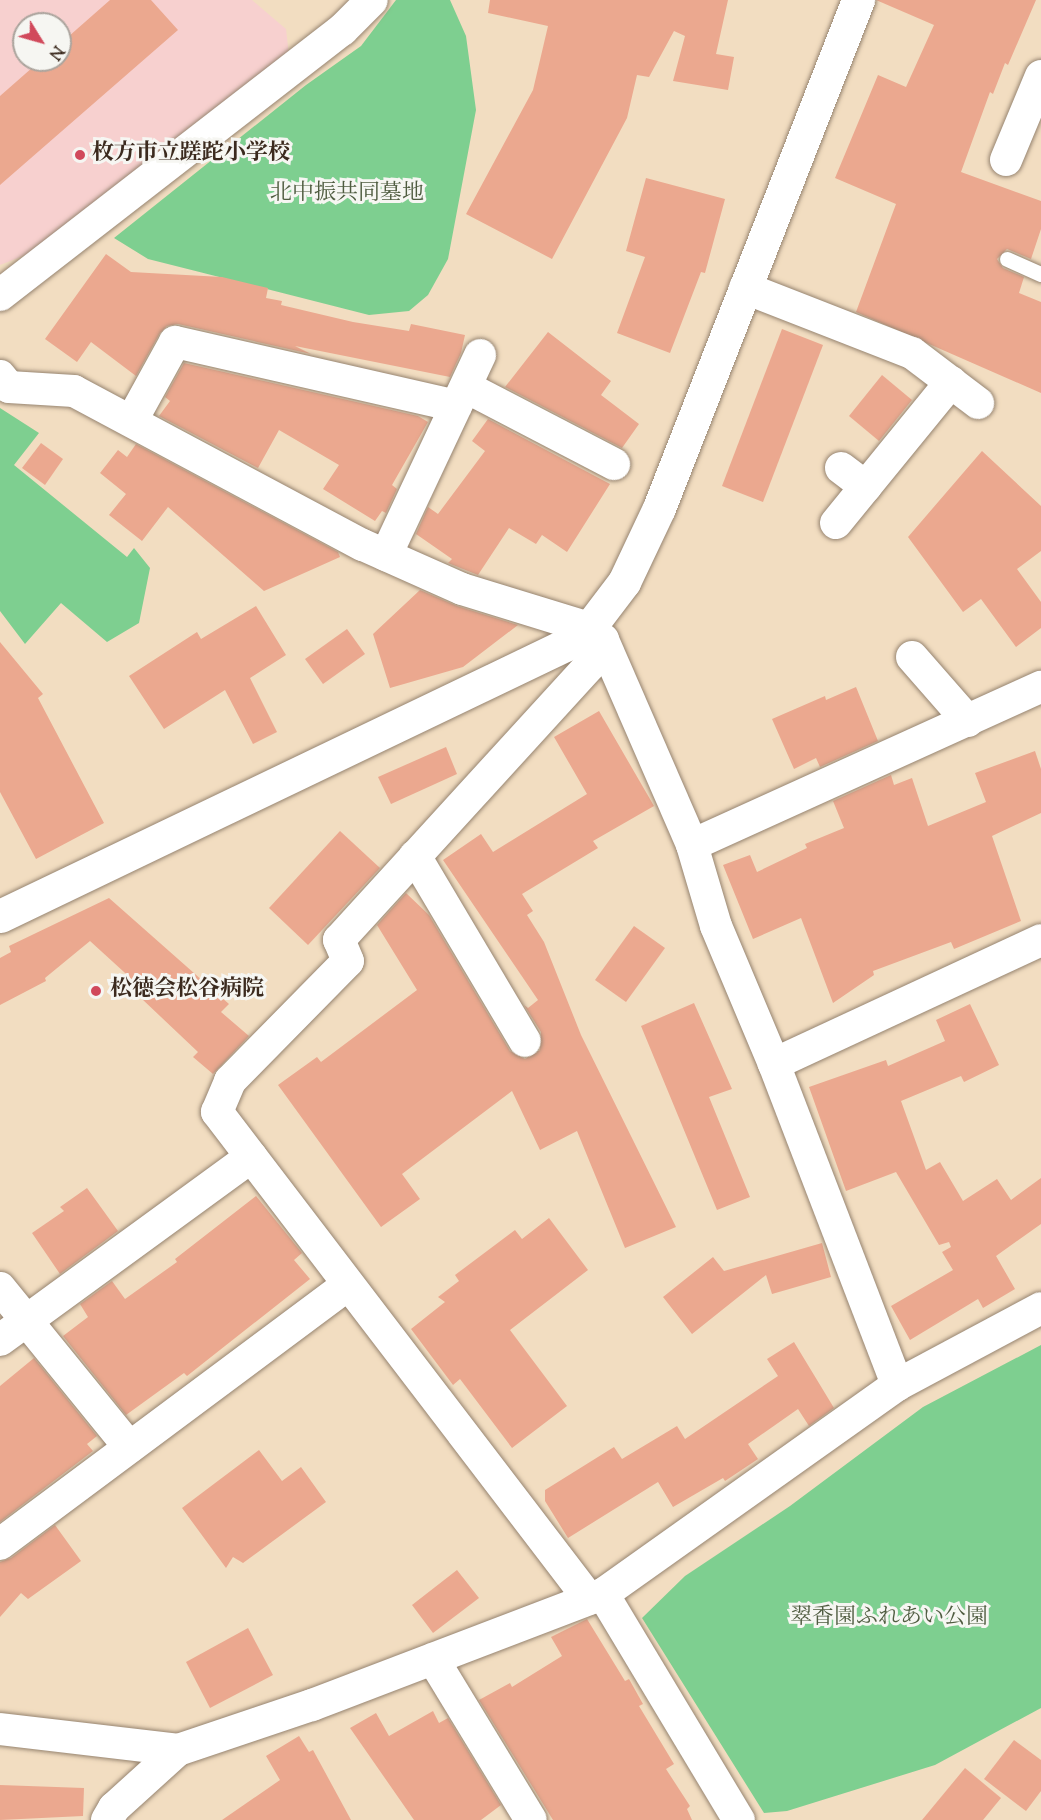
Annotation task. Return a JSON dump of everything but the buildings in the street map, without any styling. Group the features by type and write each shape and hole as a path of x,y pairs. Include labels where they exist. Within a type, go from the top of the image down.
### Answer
{"street":[{"path":"0,295 342,30 372,0"},
{"path":"739,1820 596,1596 348,1285 217,1112 230,1081 348,961 339,940 589,666 596,634 659,508 858,0"},
{"path":"1006,160 1041,76"},
{"path":"745,288 912,353 978,403"},
{"path":"132,420 175,342 461,396 614,464"},
{"path":"386,555 480,355"},
{"path":"0,376 9,387 74,391 386,555 462,589 596,634 692,845 716,926 774,1064 897,1385"},
{"path":"836,523 951,382"},
{"path":"842,468 866,487"},
{"path":"0,916 565,645 596,634"},
{"path":"912,657 968,721"},
{"path":"692,845 1041,687"},
{"path":"415,856 525,1041"},
{"path":"774,1064 1041,939"},
{"path":"0,1340 251,1157"},
{"path":"0,1544 348,1285"},
{"path":"0,1287 29,1319 129,1447"},
{"path":"108,1820 114,1808 178,1750 433,1659 596,1596 897,1385 1041,1308"},
{"path":"433,1659 531,1820"},
{"path":"0,1729 178,1750"}],"lane":[{"path":"1007,259 1041,274"}],"shaded area":[{"name":"枚方市立蹉跎小学校","path":"0,0 252,0 286,29 289,55 36,251 0,265"}],"green space":[{"name":"北中振共同墓地","path":"396,0 450,0 466,36 476,110 448,259 428,295 409,311 369,315 148,259 114,238 306,85 361,46"},
{"path":"0,408 39,433 14,465 127,557 134,548 150,568 139,623 107,642 61,603 25,644 0,611"},
{"name":"翠香園ふれあい公園","path":"1041,1345 1041,1708 935,1765 787,1811 764,1813 642,1618 685,1576 790,1506 923,1407"}],"place":[{"name":"枚方市立蹉跎小学校","path":"80,155"},
{"name":"松徳会松谷病院","path":"96,991"}]}
